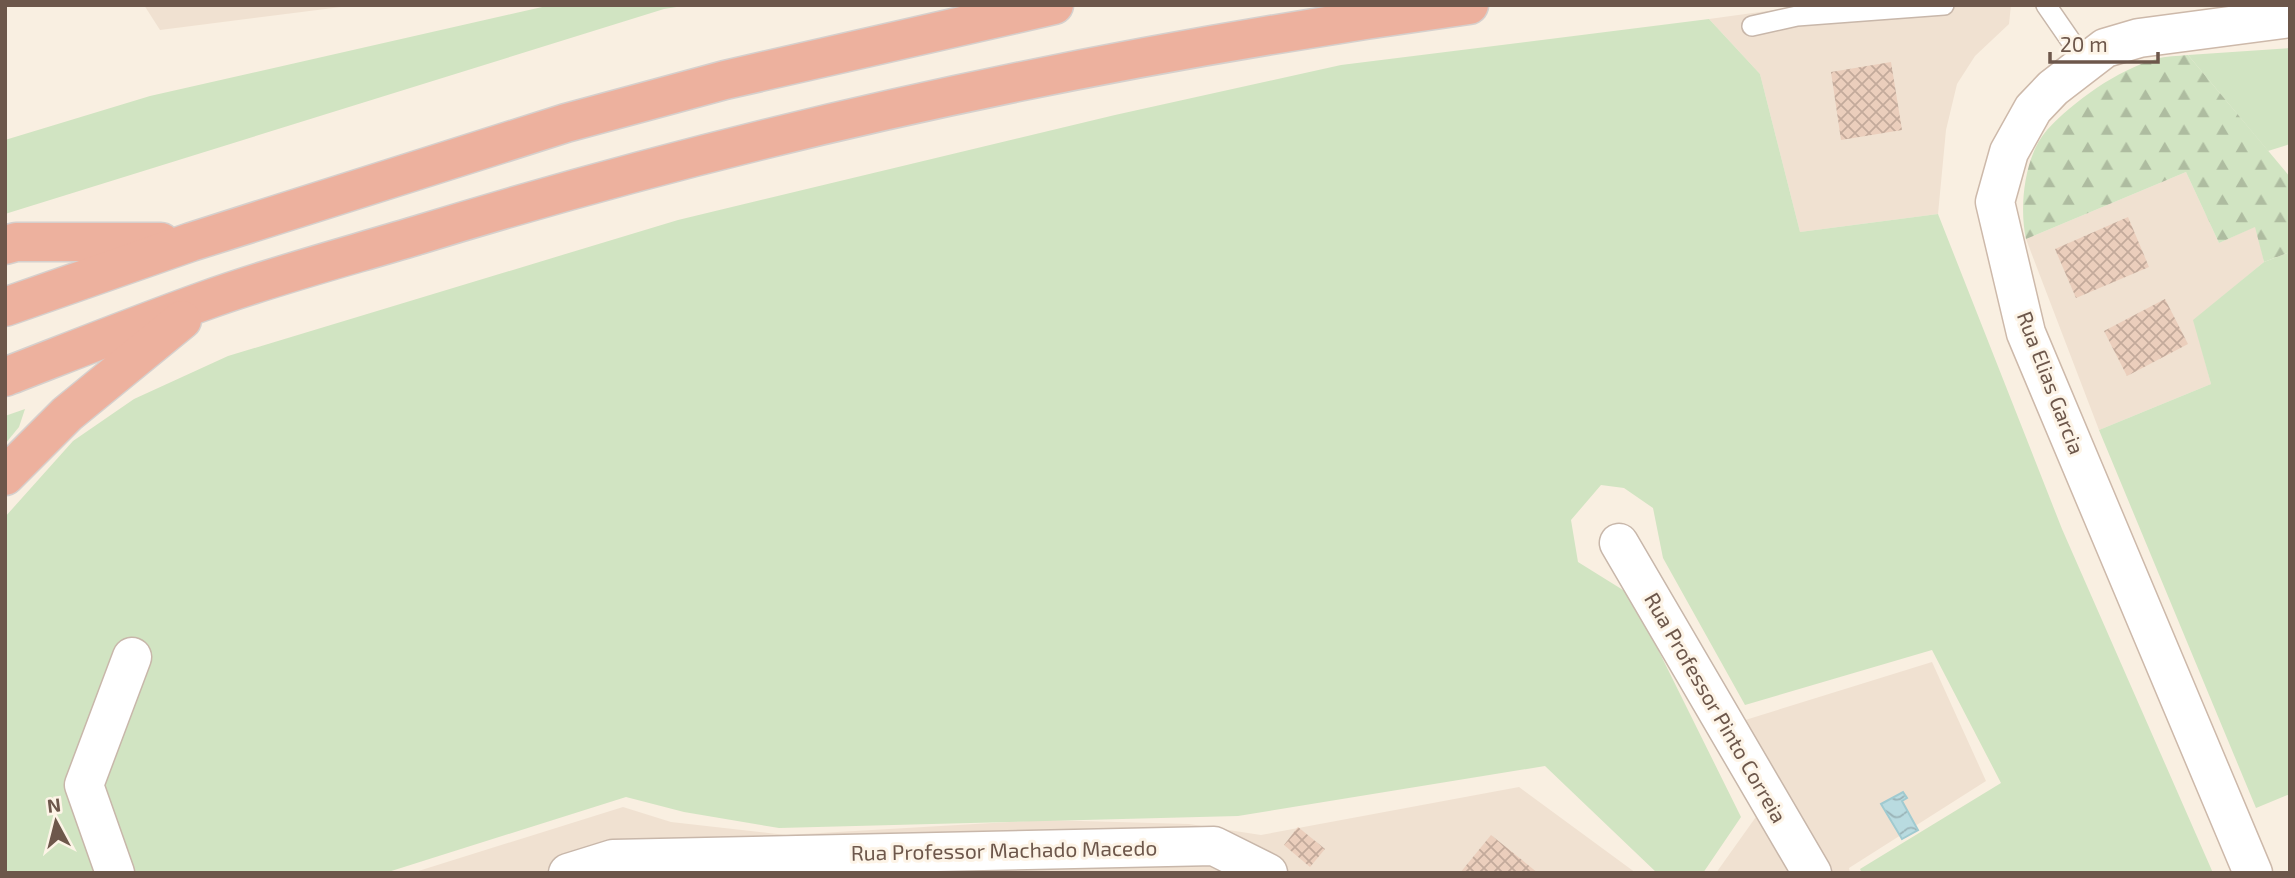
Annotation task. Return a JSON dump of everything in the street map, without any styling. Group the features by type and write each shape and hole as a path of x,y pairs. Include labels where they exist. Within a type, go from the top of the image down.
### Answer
{"highway":[{"path":"5,307 191,242 566,123 725,80 1054,5"},
{"path":"5,377 207,300 581,184 741,143 1065,71 1320,26 1469,5"},
{"path":"5,245 16,242 191,242"},
{"path":"5,476 67,414 207,300"}],"street":[{"name":"Rua Elias Garcia","path":"2253,873 2026,333 1995,202 2009,152 2033,109 2053,88 2105,48 2138,38 2290,18"},
{"name":"Rua Professor Pinto Correia","path":"1619,543 1799,867"},
{"path":"115,873 84,785 132,657"},
{"name":"Rua Professor Machado Macedo","path":"568,873 613,859 1214,846 1268,873"}],"lane":[{"path":"1752,26 1797,16 1944,5"},
{"path":"2046,5 2086,62"}],"shaded area":[{"path":"144,5 357,5 160,30"},
{"path":"1812,5 2011,5 2009,24 1975,56 1957,84 1946,130 1938,214 1800,232 1760,74 1709,19"},
{"path":"2186,172 2219,243 2256,226 2264,262 2194,320 2211,384 2099,430 2026,239"},
{"path":"1932,662 1986,781 1849,868 1850,873 1716,873 1768,800 1726,726"},
{"path":"1519,787 1636,873 412,873 623,807 671,822 786,835 1044,820 1189,824 1261,835"}],"green space":[{"path":"551,5 689,5 664,9 5,214 5,140 150,96"},
{"path":"1709,19 1760,74 1800,232 1938,214 2062,529 2213,873 1862,873 1860,869 2001,783 1932,650 1745,705 1663,558 1653,508 1624,488 1601,485 1571,520 1578,562 1631,595 1741,817 1703,873 1657,873 1545,766 1238,816 779,828 684,812 626,797 385,873 5,873 5,517 73,441 134,399 228,356 678,220 1115,115 1341,65"},
{"path":"2290,48 2290,144 2268,151 2188,55"},
{"path":"2188,55 2290,177 2290,252 2264,262 2255,227 2219,243 2186,172 2026,239 2023,212 2025,182 2033,154 2047,130 2083,98 2126,71 2160,58"},
{"path":"2290,252 2290,794 2256,808 2099,430 2211,384 2193,320 2264,262"},
{"path":"25,409 19,427 5,444 5,416"}],"water":[{"path":"1903,792 1907,798 1902,801 1918,830 1902,839 1881,804"}],"building":[{"path":"1891,62 1902,130 1841,140 1831,72"},
{"path":"2128,217 2149,267 2076,298 2055,249"},
{"path":"2165,299 2188,344 2127,376 2104,331"},
{"path":"1298,827 1325,849 1310,867 1284,845"},
{"path":"1491,835 1538,873 1460,873"}]}
